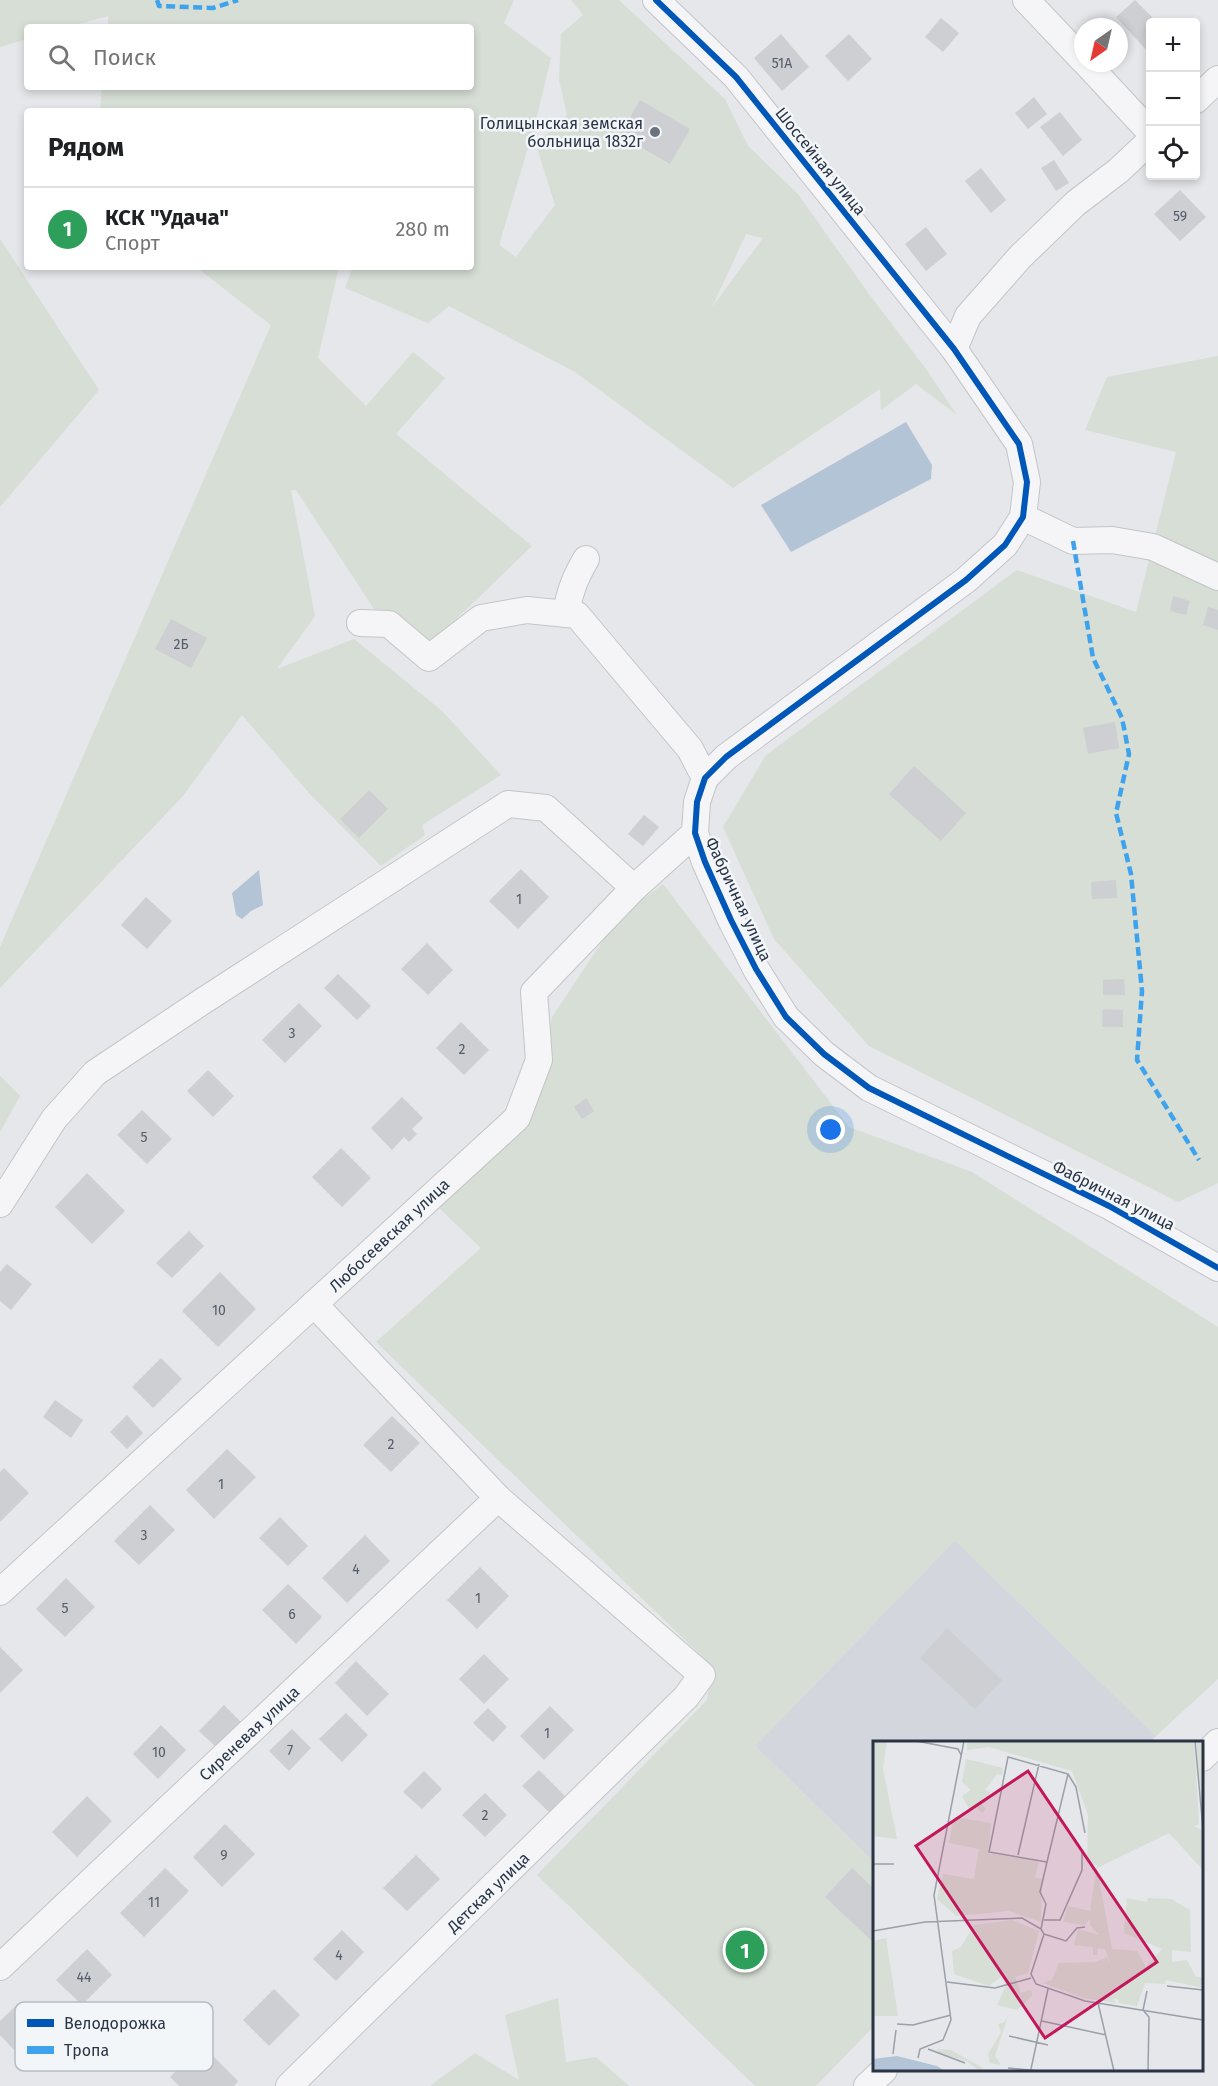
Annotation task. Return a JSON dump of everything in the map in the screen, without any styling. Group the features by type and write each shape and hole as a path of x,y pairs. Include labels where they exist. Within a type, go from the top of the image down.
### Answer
{"street":[{"name":"Шоссейная улица","path":"656,0 736,77 954,349"},
{"path":"1026,0 1074,50"},
{"path":"1094,72 1146,128"},
{"path":"1200,96 1218,79"},
{"path":"954,349 968,316 1020,257 1076,203 1118,171 1146,145"},
{"name":"Фабричная улица","path":"954,349 1019,444 1027,482 1023,517 1005,545 966,580 726,757 705,778 697,802 695,833 726,910 756,969 786,1017 824,1054 869,1088 1109,1206 1218,1268"},
{"path":"1023,517 1073,541 1112,540 1154,546 1218,577"},
{"path":"566,614 574,580 586,559"},
{"path":"360,623 389,624 429,658 481,618 527,610 577,615 690,749 705,778"},
{"path":"0,1203 54,1119 95,1073 508,804 546,808 634,888"},
{"name":"Любосеевская улица","path":"0,1592 517,1118 539,1060 534,992 634,888 695,833"},
{"path":"314,1304 498,1498"},
{"name":"Детская улица","path":"289,2086 686,1697 702,1675 498,1498"},
{"name":"Сиреневая улица","path":"0,1967 498,1498"},
{"path":"1203,1757 1218,1742"},
{"path":"867,2086 883,2071"}],"shaded area":[{"path":"0,0 514,0 504,23 551,58 535,124 499,245 516,257 555,205 536,145 567,115 559,80 561,34 583,15 571,0 619,0 725,99 748,146 798,194 957,415 916,384 881,410 880,389 733,488 575,372 449,306 428,323 345,288 352,270 474,270 474,108 100,108 102,90 474,90 474,24 108,24 108,16 79,24 24,24 24,40 0,47","holes":["746,234 763,238 713,306"]},
{"path":"0,239 99,390 0,507"},
{"path":"200,270 338,270 318,358 366,406 413,352 445,378 396,434 532,546 426,648 374,609 296,490 291,490 315,616 277,669 354,639 442,711 501,775 422,825 425,835 381,866 309,793 242,715 183,796 0,988 0,947 271,325"},
{"path":"1218,356 1218,1183 1178,1202 869,1046 774,939 723,827 766,755 1017,570 1136,612 1176,452 1085,430 1107,377"},
{"path":"663,884 849,1127 972,1172 1218,1327 1218,1679 1156,1736 955,1540 755,1746 873,1861 873,2027 816,2086 755,2086 537,1875 707,1700 712,1666 376,1342 481,1248 437,1206 533,1110 552,1017 618,918"},
{"path":"0,1076 20,1096 0,1132"},
{"path":"955,1540 1156,1736 1151,1741 873,1741 873,1861 755,1746"},
{"path":"558,1998 566,2062 596,2057 629,2086 430,2086 475,2053 519,2080 505,2015"}],"water":[{"path":"906,422 932,465 931,479 791,552 761,505"},
{"path":"259,870 263,905 242,919 236,915 232,893"}],"building":[{"path":"1135,0 1153,18 1146,18 1146,50 1128,30 1128,18 1116,17"},
{"path":"941,18 959,33 943,52 925,37"},
{"path":"781,34 809,67 782,91 754,58"},
{"path":"849,34 872,59 848,81 825,56"},
{"path":"1034,97 1047,114 1028,129 1015,113"},
{"name":"Голицынская земская больница 1832г","path":"640,100 690,129 670,164 620,135"},
{"path":"1060,112 1082,140 1063,156 1040,127"},
{"path":"1054,160 1069,183 1056,191 1041,168"},
{"path":"981,168 1006,200 991,213 965,181"},
{"path":"1180,190 1206,217 1180,241 1154,214"},
{"path":"926,227 947,254 926,271 905,244"},
{"path":"1173,596 1190,601 1186,615 1170,611"},
{"path":"1208,607 1218,610 1218,630 1203,625"},
{"path":"171,619 207,638 191,668 155,649"},
{"path":"1115,722 1119,748 1088,754 1083,728"},
{"path":"914,766 966,813 941,841 889,794"},
{"path":"369,790 388,809 359,838 340,819"},
{"path":"644,815 659,827 643,846 628,834"},
{"path":"521,869 549,897 518,929 489,901"},
{"path":"1116,880 1117,898 1092,899 1091,882"},
{"path":"146,897 172,921 147,949 121,925"},
{"path":"427,943 453,970 428,995 401,969"},
{"path":"338,974 371,1006 357,1020 324,988"},
{"path":"1124,979 1125,995 1103,995 1103,980"},
{"path":"299,1003 322,1026 285,1063 262,1040"},
{"path":"1103,1009 1123,1010 1123,1027 1102,1027"},
{"path":"461,1022 489,1050 464,1075 436,1048"},
{"path":"208,1070 234,1096 213,1117 187,1091"},
{"path":"402,1097 423,1118 412,1129 417,1134 409,1142 404,1137 392,1150 371,1128"},
{"path":"586,1098 594,1111 582,1119 574,1107"},
{"path":"142,1110 172,1139 147,1164 117,1135"},
{"path":"341,1148 371,1178 342,1207 312,1177"},
{"path":"87,1173 125,1211 92,1244 55,1207"},
{"path":"189,1231 204,1246 172,1278 156,1263"},
{"path":"7,1264 32,1284 11,1310 0,1301 0,1272"},
{"path":"220,1272 256,1309 218,1347 182,1311"},
{"path":"161,1358 182,1379 153,1408 132,1387"},
{"path":"55,1400 83,1420 71,1438 43,1417"},
{"path":"127,1415 143,1433 127,1449 110,1432"},
{"path":"392,1416 420,1443 391,1472 363,1445"},
{"path":"227,1449 256,1477 214,1519 186,1490"},
{"path":"4,1468 29,1493 0,1522 0,1472"},
{"path":"150,1505 175,1530 139,1565 114,1541"},
{"path":"280,1517 308,1546 288,1566 259,1538"},
{"path":"365,1535 390,1561 347,1603 322,1578"},
{"path":"480,1567 509,1596 477,1629 447,1600"},
{"path":"66,1578 95,1607 65,1637 36,1609"},
{"path":"288,1584 322,1617 296,1644 262,1610"},
{"path":"947,1628 1002,1680 975,1709 920,1658"},
{"path":"0,1647 23,1670 0,1693"},
{"path":"484,1654 509,1679 484,1704 459,1679"},
{"path":"356,1661 389,1694 367,1716 335,1683"},
{"path":"224,1705 241,1722 216,1747 199,1731"},
{"path":"550,1706 574,1730 544,1760 520,1736"},
{"path":"488,1708 507,1727 493,1742 473,1723"},
{"path":"346,1713 368,1735 342,1762 319,1739"},
{"path":"161,1725 186,1750 158,1779 133,1754"},
{"path":"292,1729 311,1748 289,1771 269,1751"},
{"path":"539,1770 565,1796 549,1812 522,1786"},
{"path":"424,1771 442,1789 422,1809 403,1792"},
{"path":"485,1793 507,1815 485,1837 462,1815"},
{"path":"87,1796 112,1821 77,1857 52,1832"},
{"path":"225,1824 255,1854 222,1887 193,1857"},
{"path":"416,1855 440,1879 407,1911 383,1888"},
{"path":"165,1868 189,1891 144,1937 120,1913"},
{"path":"852,1868 873,1888 873,1942 825,1897"},
{"path":"342,1930 364,1952 336,1981 313,1959"},
{"path":"87,1949 112,1975 85,2002 79,2002 56,1980"},
{"path":"274,1989 300,2015 269,2046 243,2020"},
{"path":"15,2007 14,2050 0,2035 0,2021"},
{"path":"213,2056 238,2081 234,2086 179,2086 170,2077 176,2071 213,2071"}],"marked path":[{"path":"157,0 159,6 213,8 238,0"},
{"path":"1073,541 1093,658 1122,718 1129,754 1116,813 1131,874 1142,991 1137,1060 1199,1160"}],"cycle path":[{"path":"656,0 736,77 954,349 1019,444 1027,482 1023,517 1005,545 966,580 726,757 705,778 697,802 695,833 705,862 756,969 786,1017 824,1054 869,1088 1109,1206 1218,1268"}],"place":[{"name":"Голицынская земская больница 1832г","path":"655,132"},
{"name":"КСК \"Удача\"","path":"745,1950"}]}
